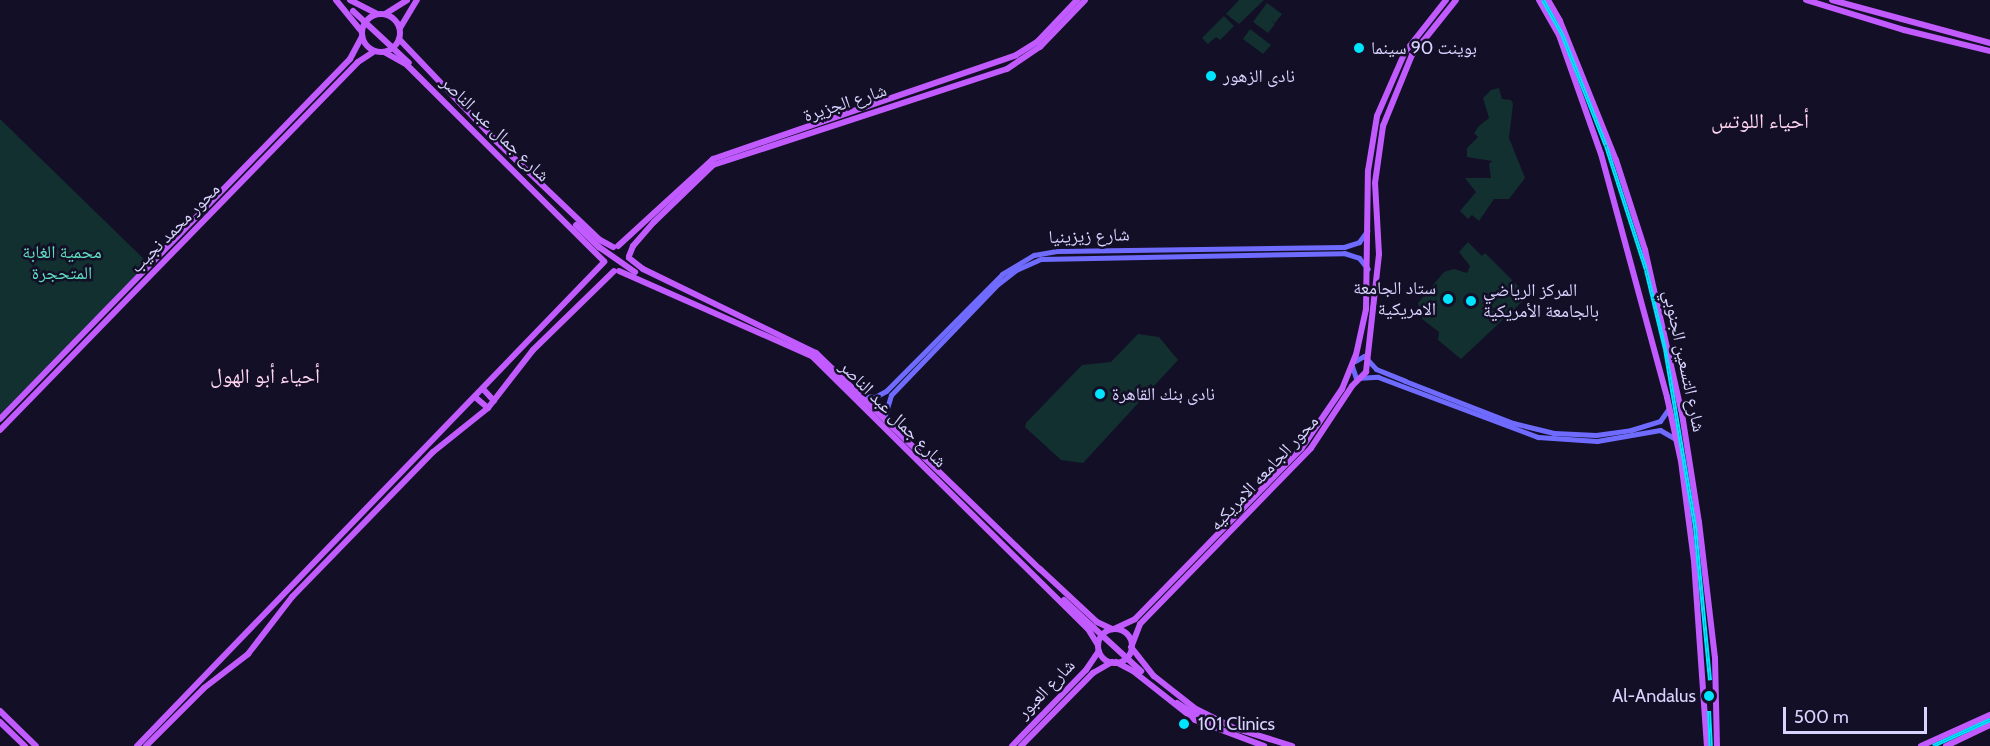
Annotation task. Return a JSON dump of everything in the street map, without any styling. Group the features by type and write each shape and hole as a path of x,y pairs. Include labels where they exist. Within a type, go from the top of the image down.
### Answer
{"main road":[{"path":"336,0 356,20 362,34 375,51 384,52 399,39 400,29 410,7"},
{"path":"341,0 357,10 381,15 400,29"},
{"path":"348,0 467,117"},
{"path":"405,3 404,10 417,0"},
{"name":"شارع الجزيرة","path":"1048,34 1077,0"},
{"name":"شارع الجزيرة","path":"617,271 627,266 629,244 702,169 887,102 1007,69 1085,0"},
{"name":"محور الجامعه الامريكيه","path":"1382,112 1407,44 1446,0"},
{"name":"محور الجامعه الامريكيه","path":"1132,646 1136,629 1189,578 1316,443 1348,385 1366,309 1368,189 1377,122 1423,38 1456,0"},
{"name":"شارع التسعين الجنوبي","path":"1539,0 1561,40 1608,175 1677,441 1699,615 1707,746"},
{"name":"شارع التسعين الجنوبي","path":"1548,0 1561,22 1630,199 1683,417 1709,601 1717,746"},
{"path":"1806,0 1974,50 1990,51"},
{"path":"1832,0 1990,43"},
{"path":"362,34 367,21 405,3"},
{"path":"1860,8 1864,19"},
{"path":"356,20 362,17 357,10"},
{"name":"محور محمد نجيب","path":"0,430 50,380 131,288 357,51 362,34"},
{"name":"شارع جمال عبد الناصر","path":"399,39 404,49 524,179 600,246"},
{"path":"398,59 404,49"},
{"path":"357,51 363,51 365,56"},
{"name":"محور محمد نجيب","path":"0,419 365,56 375,51"},
{"name":"شارع جمال عبد الناصر","path":"384,52 398,59 467,117 542,185 600,246"},
{"path":"1396,86 1404,80"},
{"path":"1377,122 1382,112"},
{"name":"محور الجامعه الامريكيه","path":"1113,629 1129,624 1162,592 1239,509 1269,481 1348,385 1361,378 1367,369 1367,343 1379,259 1376,183 1377,122"},
{"path":"1364,164 1371,205 1370,254 1373,260 1379,259"},
{"name":"شارع الجزيرة","path":"615,246 629,244 655,224 702,169"},
{"path":"1608,175 1617,183 1621,175"},
{"path":"1615,199 1621,190 1630,199"},
{"path":"1344,250 1359,242 1368,230"},
{"path":"1291,248 1297,244"},
{"path":"600,246 615,246 629,257 636,271"},
{"path":"600,246 604,261 617,271"},
{"path":"600,246 636,271"},
{"path":"137,746 599,271 615,246"},
{"name":"شارع زيزينيا","path":"1221,252 1323,246 1344,250"},
{"path":"1344,250 1356,256 1368,270"},
{"name":"شارع زيزينيا","path":"886,403 1002,274 1032,259 1057,251 1344,250"},
{"path":"599,271 605,276"},
{"path":"146,746 200,692 244,658 292,597 427,457 488,408 528,355 605,276 617,271 636,271"},
{"name":"شارع جمال عبد الناصر","path":"636,271 715,303 809,348 1040,569 1096,628"},
{"name":"شارع جمال عبد الناصر","path":"636,271 713,311 793,345 816,360 1023,564 1096,628"},
{"name":"شارع زيزينيا","path":"878,396 958,324"},
{"path":"1359,345 1363,350 1367,343"},
{"path":"1583,438 1523,426 1377,369 1368,359 1361,356 1353,364 1353,375 1361,378 1375,376 1518,431 1583,438 1596,438 1663,430"},
{"path":"1375,376 1372,372 1377,369"},
{"path":"44,374 50,380"},
{"path":"37,382 42,387"},
{"path":"483,389 494,401"},
{"path":"861,396 878,396 886,403 884,418"},
{"path":"475,397 488,408"},
{"path":"1596,438 1660,421 1669,408"},
{"path":"1672,419 1683,417"},
{"path":"1660,421 1663,430 1677,441"},
{"path":"1269,481 1275,487"},
{"path":"1162,592 1164,584"},
{"path":"1129,624 1136,629"},
{"path":"1096,628 1113,629 1126,633 1138,660 1175,694 1211,717"},
{"path":"1096,628 1099,648 1114,662 1131,669 1165,699 1195,720 1239,739 1264,746"},
{"path":"1096,628 1179,705 1239,739"},
{"path":"1099,648 1103,633 1113,629"},
{"path":"241,640 245,649 252,649"},
{"path":"1114,662 1126,658 1132,646"},
{"name":"شارع العبور","path":"1012,746 1094,660 1099,648"},
{"path":"233,649 241,652 244,658"},
{"path":"1094,660 1101,667"},
{"path":"1131,669 1131,662 1138,660"},
{"name":"شارع العبور","path":"1020,746 1101,667 1114,662"},
{"path":"1142,670 1177,699 1211,717 1292,746"},
{"path":"1165,699 1168,707 1189,721"},
{"path":"0,711 36,746"},
{"path":"1921,746 1989,713"},
{"path":"0,722 25,746"},
{"path":"1948,746 1990,726"}],"green space":[{"path":"1239,0 1264,0 1239,24 1226,14"},
{"path":"1267,3 1282,14 1275,23 1270,20 1275,24 1268,33 1253,22"},
{"path":"1224,16 1234,26 1220,40 1216,37 1208,44 1202,38"},
{"path":"1250,29 1271,45 1263,54 1243,39"},
{"path":"1499,88 1502,99 1511,100 1513,104 1509,138 1525,178 1509,199 1494,199 1479,221 1472,215 1468,219 1460,211 1476,192 1465,178 1491,178 1489,164 1492,161 1467,157 1467,148 1478,137 1474,133 1479,126 1489,118 1483,98 1491,90"},
{"name":"محمية الغابة المتحجرة","path":"0,119 148,263 0,415"},
{"name":"المركز الرياضي بالجامعة الأمريكية","path":"1468,242 1482,256 1485,253 1528,296 1461,359 1438,340 1439,332 1422,319 1418,303 1444,272 1454,269 1467,273 1470,266 1459,252"},
{"name":"نادى بنك القاهرة","path":"1138,334 1159,337 1178,360 1083,463 1061,460 1025,427 1026,423 1082,365 1111,362"}],"railway":[{"path":"1543,0 1562,34 1606,146 1646,270 1665,349 1695,527 1710,680"},
{"path":"1709,711 1711,746"},
{"path":"1933,746 1990,720"}],"place":[{"name":"بوينت 90 سينما","path":"1359,48"},
{"name":"نادى الزهور","path":"1211,76"},
{"name":"ستاد الجامعة الامريكية","path":"1448,299"},
{"name":"المركز الرياضي بالجامعة الأمريكية","path":"1471,301"},
{"name":"نادى بنك القاهرة","path":"1100,394"},
{"name":"Al-Andalus","path":"1709,696"},
{"name":"101 Clinics","path":"1184,724"}],"district":[{"name":"أحياء اللوتس","path":"1760,121"},
{"name":"أحياء أبو الهول","path":"265,376"}]}
